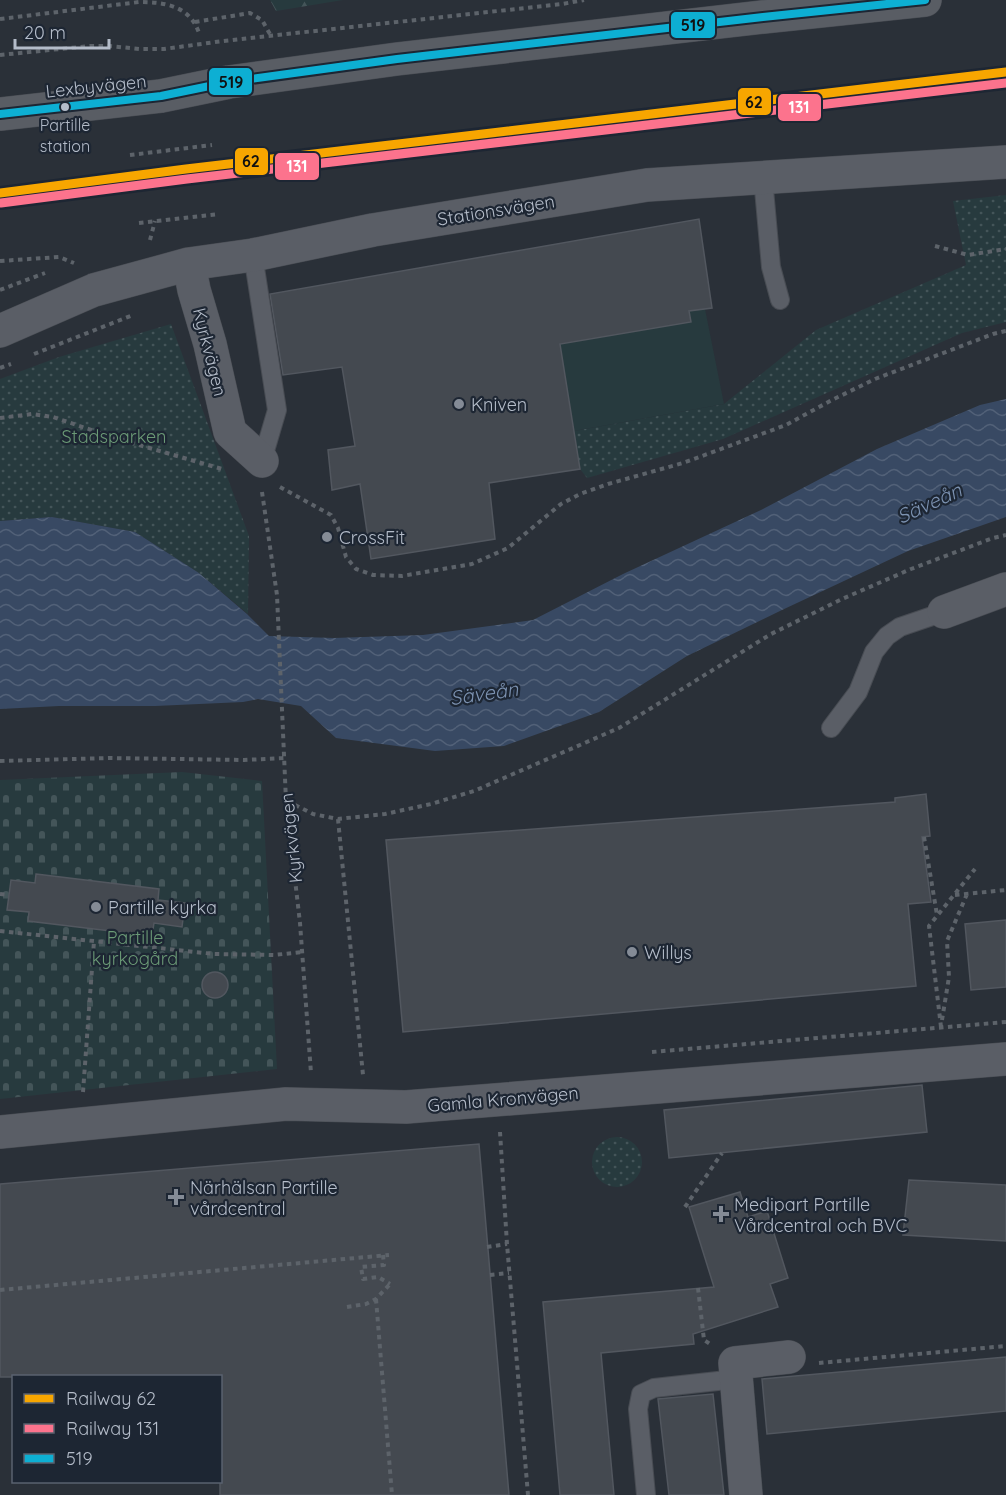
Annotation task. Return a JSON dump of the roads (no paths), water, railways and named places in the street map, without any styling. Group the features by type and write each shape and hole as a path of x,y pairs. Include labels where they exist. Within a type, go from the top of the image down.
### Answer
{"street":[{"name":"Lexbyvägen","path":"0,114 161,96 229,82 397,59 831,5 925,0"},
{"name":"Lexbyvägen","path":"0,95 177,78 229,82"},
{"name":"Stationsvägen","path":"0,331 94,290 189,264 253,255 373,230 647,185 1006,162"},
{"name":"Kyrkvägen","path":"189,264 230,432 271,474"},
{"path":"944,612 1006,589"},
{"name":"Gamla Kronvägen","path":"0,1132 286,1104 406,1107 1006,1059"},
{"path":"746,1495 736,1371 789,1357"}],"lane":[{"path":"763,178 771,267 780,300"},
{"path":"253,255 277,410 271,474"},
{"path":"831,728 858,692 874,652 887,636 900,627 944,612"},
{"path":"646,1495 638,1409 641,1394 654,1388 736,1371"}],"water":[{"name":"Säveån","path":"1006,399 1006,517 908,551 687,656 599,712 504,746 435,751 336,738 301,706 258,699 243,702 155,706 59,706 0,709 0,521 52,517 135,532 199,573 269,636 334,638 423,635 533,620 623,574 761,510 877,449 980,405"}],"rail line":[{"name":"62","path":"0,193 1006,72"},
{"name":"131","path":"1,203 1006,83"}],"place":[{"name":"Partille station","path":"65,107"},
{"name":"Kniven","path":"459,404"},
{"name":"CrossFit","path":"327,537"},
{"name":"Partille kyrka","path":"96,907"},
{"name":"Willys","path":"632,952"},
{"name":"Närhälsan Partille vårdcentral","path":"176,1197"},
{"name":"Medipart Partille Vårdcentral och BVC","path":"721,1214"}],"park label":[{"name":"Stadsparken","path":"114,436"},
{"name":"Partille kyrkogård","path":"135,947"}]}
